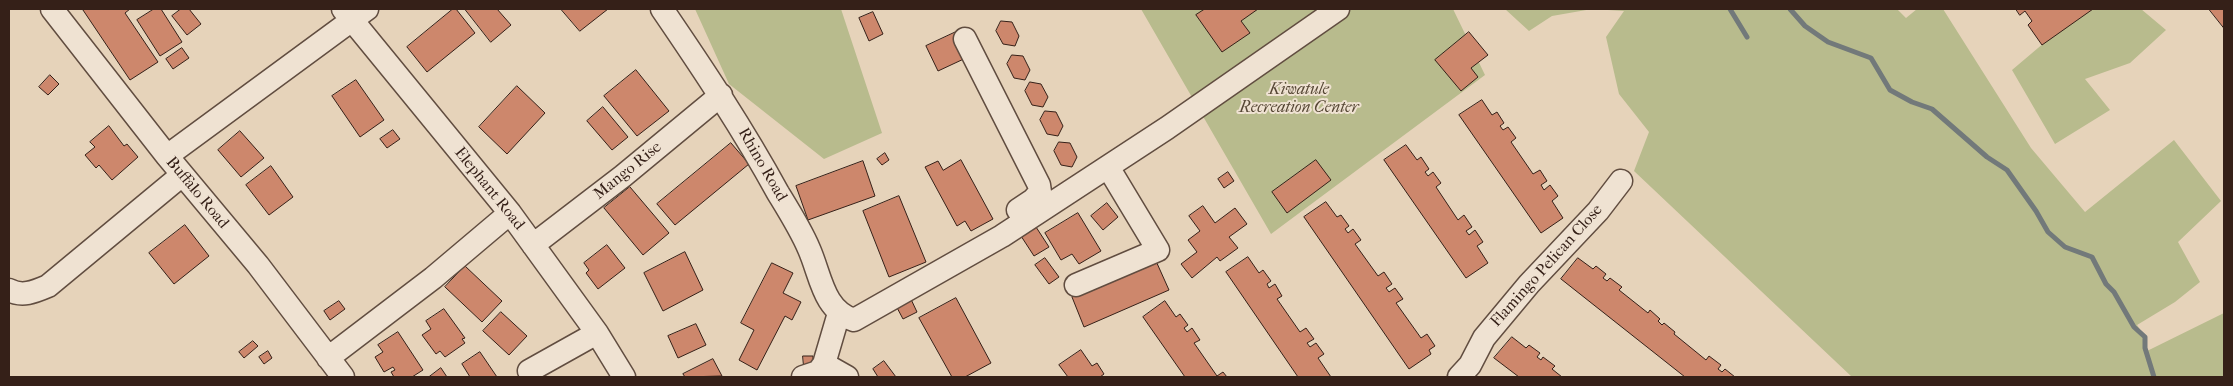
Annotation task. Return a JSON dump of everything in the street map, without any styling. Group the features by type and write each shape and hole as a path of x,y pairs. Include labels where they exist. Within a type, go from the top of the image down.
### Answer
{"street":[{"name":"Buffalo Road","path":"52,9 182,175 258,265 343,377"},
{"name":"Rhino Road","path":"662,9 721,95 765,168 805,242 830,303 846,316"},
{"path":"803,377 818,372 824,364 846,316 956,263 1108,167 1338,9"},
{"path":"167,156 354,13"},
{"name":"Elephant Road","path":"354,13 510,213 597,332 624,377"},
{"path":"956,263 957,250 1033,200 1040,192 1039,185 965,39"},
{"name":"Mango Rise","path":"533,245 623,176 721,95"},
{"path":"1076,285 1158,250 1108,167"},
{"path":"9,290 17,295 33,292 48,286 182,175"},
{"name":"Flamingo Pelican Close","path":"1459,377 1470,365 1484,338 1529,284 1598,211 1621,182"},
{"path":"328,358 433,278 510,213"},
{"path":"529,371 597,332"},
{"path":"824,364 847,377"}],"green space":[{"path":"695,9 841,9 882,133 824,159 729,84"},
{"name":"Kiwatule Recreation Center","path":"1141,9 1453,9 1485,75 1271,234"},
{"path":"1505,9 1592,9 1552,16 1529,31"},
{"path":"1592,9 1897,9 1906,18 1917,9 1943,9 2031,148 2085,212 2174,140 2221,201 2178,242 2200,282 2175,302 2137,325 2145,337 2147,351 2224,313 2224,377 1852,377 1634,171 1649,132 1619,94 1606,37 1624,11"},
{"path":"2092,9 2141,9 2166,30 2130,63 2085,79 2110,110 2055,144 2012,70 2051,37"}],"building":[{"path":"130,9 125,13 158,62 130,80 83,10"},
{"path":"154,9 161,9 182,42 160,56 137,20"},
{"path":"181,9 189,9 201,24 187,35 172,16"},
{"path":"453,9 456,9 475,33 427,72 407,47"},
{"path":"465,9 497,9 511,25 491,42"},
{"path":"561,9 608,9 580,31"},
{"path":"1205,9 1258,9 1241,21 1250,33 1222,52 1196,15"},
{"path":"2016,9 2093,9 2042,45 2028,25 2032,21 2025,11 2020,15"},
{"path":"2209,9 2224,9 2224,28"},
{"path":"873,12 883,34 869,41 859,18"},
{"path":"1001,21 1012,22 1019,36 1015,46 1003,44 996,31"},
{"path":"956,32 968,57 938,71 926,46"},
{"path":"1469,32 1488,55 1471,68 1478,77 1461,91 1435,60"},
{"path":"182,48 189,58 173,69 166,59"},
{"path":"1012,55 1023,56 1030,70 1025,80 1014,78 1007,64"},
{"path":"636,70 669,111 637,136 604,96"},
{"path":"50,75 59,84 48,95 39,87"},
{"path":"356,80 384,120 360,137 332,96"},
{"path":"1030,82 1041,84 1048,97 1043,107 1032,105 1025,91"},
{"path":"517,86 545,113 507,154 479,127"},
{"path":"1482,100 1492,115 1497,112 1504,123 1500,126 1503,130 1508,127 1516,138 1511,142 1533,174 1540,170 1547,181 1541,185 1544,190 1550,185 1558,196 1552,201 1563,218 1541,233 1459,115"},
{"path":"603,107 628,137 612,150 587,121"},
{"path":"1045,111 1056,112 1063,126 1058,136 1047,134 1040,120"},
{"path":"109,126 124,146 127,144 138,157 112,180 99,165 96,168 85,155 95,147 90,142"},
{"path":"393,130 400,139 387,148 380,139"},
{"path":"240,131 264,158 241,177 218,150"},
{"path":"1059,142 1070,143 1077,157 1072,167 1061,165 1054,151"},
{"path":"731,143 749,164 675,225 657,204"},
{"path":"1406,145 1417,160 1421,157 1429,169 1425,172 1428,176 1433,172 1441,183 1436,187 1458,220 1464,215 1472,227 1466,231 1469,235 1475,230 1483,242 1477,246 1488,263 1466,278 1384,160"},
{"path":"885,153 889,160 882,165 877,159"},
{"path":"961,160 993,219 971,231 965,221 957,226 925,167 938,161 943,170"},
{"path":"1316,160 1331,180 1287,213 1272,192"},
{"path":"863,161 875,196 808,220 796,186"},
{"path":"271,166 293,197 269,215 246,185"},
{"path":"1228,172 1234,181 1224,188 1218,179"},
{"path":"630,187 669,233 643,255 604,208"},
{"path":"899,196 926,262 889,277 863,211"},
{"path":"1326,202 1337,217 1341,215 1349,226 1345,229 1348,233 1353,229 1361,240 1355,244 1378,276 1384,272 1392,284 1386,288 1389,292 1395,288 1403,299 1396,303 1421,338 1427,334 1435,346 1429,350 1431,354 1409,369 1304,217"},
{"path":"1107,203 1118,217 1103,230 1091,216"},
{"path":"1203,206 1215,223 1235,208 1247,224 1229,237 1238,248 1220,261 1217,257 1192,278 1181,264 1197,252 1188,240 1200,231 1189,216"},
{"path":"1078,213 1101,251 1079,264 1072,254 1061,260 1045,233"},
{"path":"185,225 209,256 174,284 149,253"},
{"path":"1036,227 1049,247 1034,256 1021,236"},
{"path":"607,245 625,268 598,289 586,273 589,270 584,263"},
{"path":"685,252 703,290 663,311 644,273"},
{"path":"1248,257 1259,273 1263,270 1271,281 1267,284 1269,288 1275,284 1282,296 1277,299 1300,332 1306,328 1314,339 1307,343 1310,347 1316,343 1324,354 1318,358 1331,377 1298,377 1226,272"},
{"path":"1045,258 1059,277 1049,284 1035,265"},
{"path":"1578,258 1593,269 1596,266 1606,274 1603,278 1607,281 1610,278 1622,287 1619,290 1648,313 1650,310 1660,319 1658,321 1662,325 1664,323 1675,332 1674,334 1706,360 1709,356 1721,365 1718,369 1722,372 1725,369 1735,377 1685,377 1561,279"},
{"path":"1156,261 1169,290 1084,327 1072,297"},
{"path":"772,263 793,273 783,293 801,302 792,320 785,316 757,370 739,360 754,330 741,323"},
{"path":"465,266 502,301 482,322 445,287"},
{"path":"909,295 917,312 903,319 894,302"},
{"path":"956,298 991,363 965,377 952,377 919,318"},
{"path":"339,301 345,309 330,320 324,311"},
{"path":"1165,301 1176,317 1180,314 1188,325 1184,328 1187,332 1192,328 1200,340 1194,343 1217,376 1223,372 1227,377 1185,377 1143,317"},
{"path":"444,309 465,338 462,339 465,343 445,357 440,351 436,354 422,335 431,329 426,321"},
{"path":"501,312 527,336 509,355 483,331"},
{"path":"696,324 706,345 678,358 668,336"},
{"path":"398,332 423,370 412,377 394,377 391,372 395,370 393,367 384,372 375,357 383,352 378,345"},
{"path":"1512,337 1526,348 1529,345 1540,353 1537,357 1541,360 1543,357 1555,366 1552,369 1562,377 1519,377 1494,358"},
{"path":"253,341 258,346 244,358 239,352"},
{"path":"1081,350 1092,366 1097,363 1104,374 1100,377 1068,377 1059,365"},
{"path":"268,351 272,358 264,364 259,357"},
{"path":"480,352 497,377 470,377 462,364"},
{"path":"803,356 813,356 813,366 804,367"},
{"path":"713,359 722,376 685,377 683,374"},
{"path":"884,361 896,377 878,377 873,369"},
{"path":"441,368 447,377 429,377"}],"waterway":[{"path":"1730,9 1747,37"},
{"path":"1790,9 1805,26 1828,42 1871,58 1890,90 1912,102 1932,109 1987,157 2007,170 2036,211 2048,232 2065,247 2092,257 2106,284 2114,292 2134,327 2145,337 2145,348 2154,377"}]}
